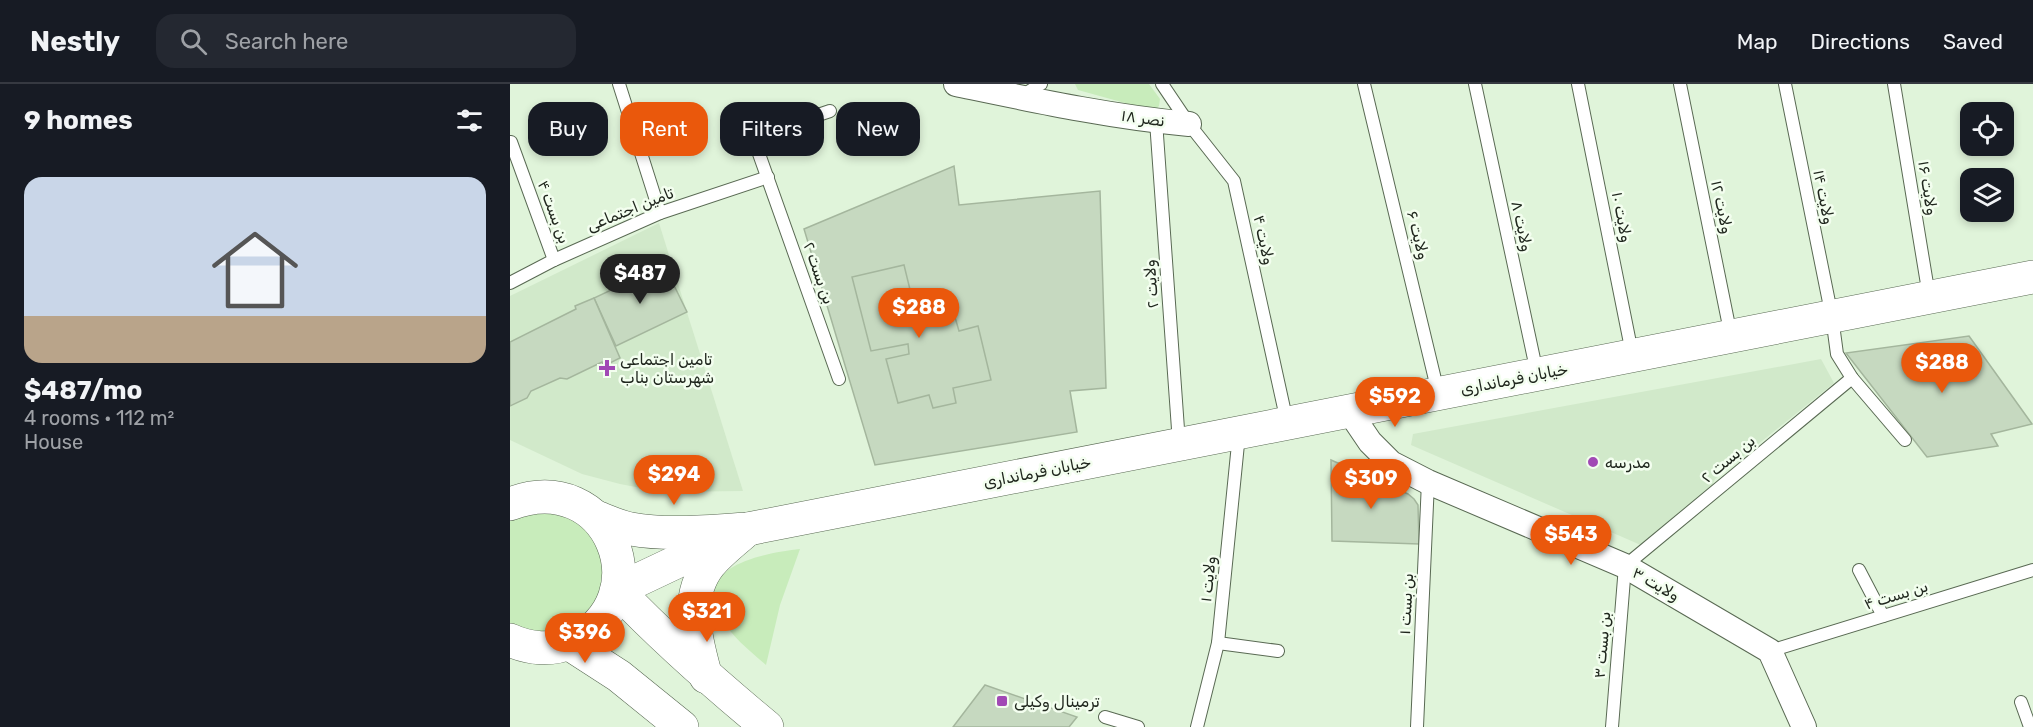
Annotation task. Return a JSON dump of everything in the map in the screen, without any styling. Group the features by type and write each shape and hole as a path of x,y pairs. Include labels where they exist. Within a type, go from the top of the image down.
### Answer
{"main road":[{"name":"خیابان فرمانداری","path":"596,517 630,529 655,532 748,529 2033,277"},
{"path":"512,644 538,648 568,644 581,637 604,618 616,590 619,574 614,544 596,517 572,502 548,496 518,496"},
{"name":"خیابان فرمانداری","path":"616,590 748,529"},
{"path":"706,677 697,644 693,617 700,581 710,564 748,529"},
{"path":"616,590 706,677 767,727"},
{"path":"568,644 619,676 682,727"}],"street":[{"name":"نصر ۱۸","path":"956,84 1019,98 1156,121 1189,124"},
{"name":"ولایت ۳","path":"1349,411 1370,442 1391,463 1428,482 1625,566 1770,651"},
{"path":"1770,651 1804,727"}],"lane":[{"path":"619,84 660,213"},
{"path":"1019,98 1041,84"},
{"name":"ولایت ۴","path":"1162,84 1189,124 1234,181 1287,423"},
{"name":"ولایت ۶","path":"1364,84 1439,394"},
{"name":"ولایت ۸","path":"1475,84 1538,374"},
{"name":"ولایت ۱۰","path":"1578,84 1633,356"},
{"name":"ولایت ۱۲","path":"1680,84 1732,336"},
{"name":"ولایت ۱۴","path":"1785,84 1832,317 1837,354 1852,378 1905,440"},
{"name":"ولایت ۱۶","path":"1894,84 1929,298"},
{"path":"768,177 753,137 830,111"},
{"name":"ولایت ۲","path":"1156,121 1179,444"},
{"name":"بن بست ۴","path":"511,142 554,260"},
{"name":"تامین اجتماعی","path":"510,283 554,260 660,213 768,177"},
{"name":"بن بست ۲","path":"768,177 839,379"},
{"name":"بن بست ۲","path":"1625,566 1852,378"},
{"name":"ولایت ۱","path":"1197,727 1218,644 1239,433"},
{"name":"بن بست ۱","path":"1417,727 1428,482"},
{"name":"بن بست ۳","path":"1612,727 1625,566"},
{"path":"1859,570 1883,616"},
{"name":"بن بست ۴","path":"1770,651 2033,570"},
{"path":"1218,644 1278,651"},
{"path":"2021,702 2030,727"},
{"path":"1105,717 1138,727"}],"shaded area":[{"path":"1075,84 1149,84 1160,99 1159,106 1154,111 1078,90"},
{"name":"تامین اجتماعی شهرستان بناب","path":"659,223 743,491 662,492 620,484 582,474 510,440 510,296"},
{"name":"مدرسه","path":"1821,359 1834,383 1715,479 1709,493 1643,546 1411,445 1413,434"},
{"path":"532,506 589,526 607,573 591,613 553,634 510,626 510,515"},
{"path":"800,549 780,605 766,665 725,625 714,600 715,586 723,574 751,559"}],"building":[{"path":"954,166 959,205 1100,191 1106,388 1070,391 1077,432 875,465 804,229"},
{"path":"664,265 687,312 616,346 594,298"},
{"path":"904,265 915,310 950,300 959,331 978,326 991,380 953,388 956,403 933,408 929,395 898,403 886,359 909,354 908,344 871,351 852,277"},
{"name":"تامین اجتماعی شهرستان بناب","path":"594,298 620,358 604,366 602,362 567,379 560,378 531,391 527,398 510,406 510,342"},
{"path":"1969,336 2032,424 1991,434 1998,446 1927,457 1846,353"},
{"path":"1331,460 1408,494 1414,499 1418,505 1419,544 1332,541"},
{"name":"ترمینال وکیلی","path":"985,685 1077,717 1069,727 953,727"}],"place":[{"name":"تامین اجتماعی شهرستان بناب","path":"607,368"},
{"name":"مدرسه","path":"1593,462"},
{"name":"ترمینال وکیلی","path":"1002,701"}]}
